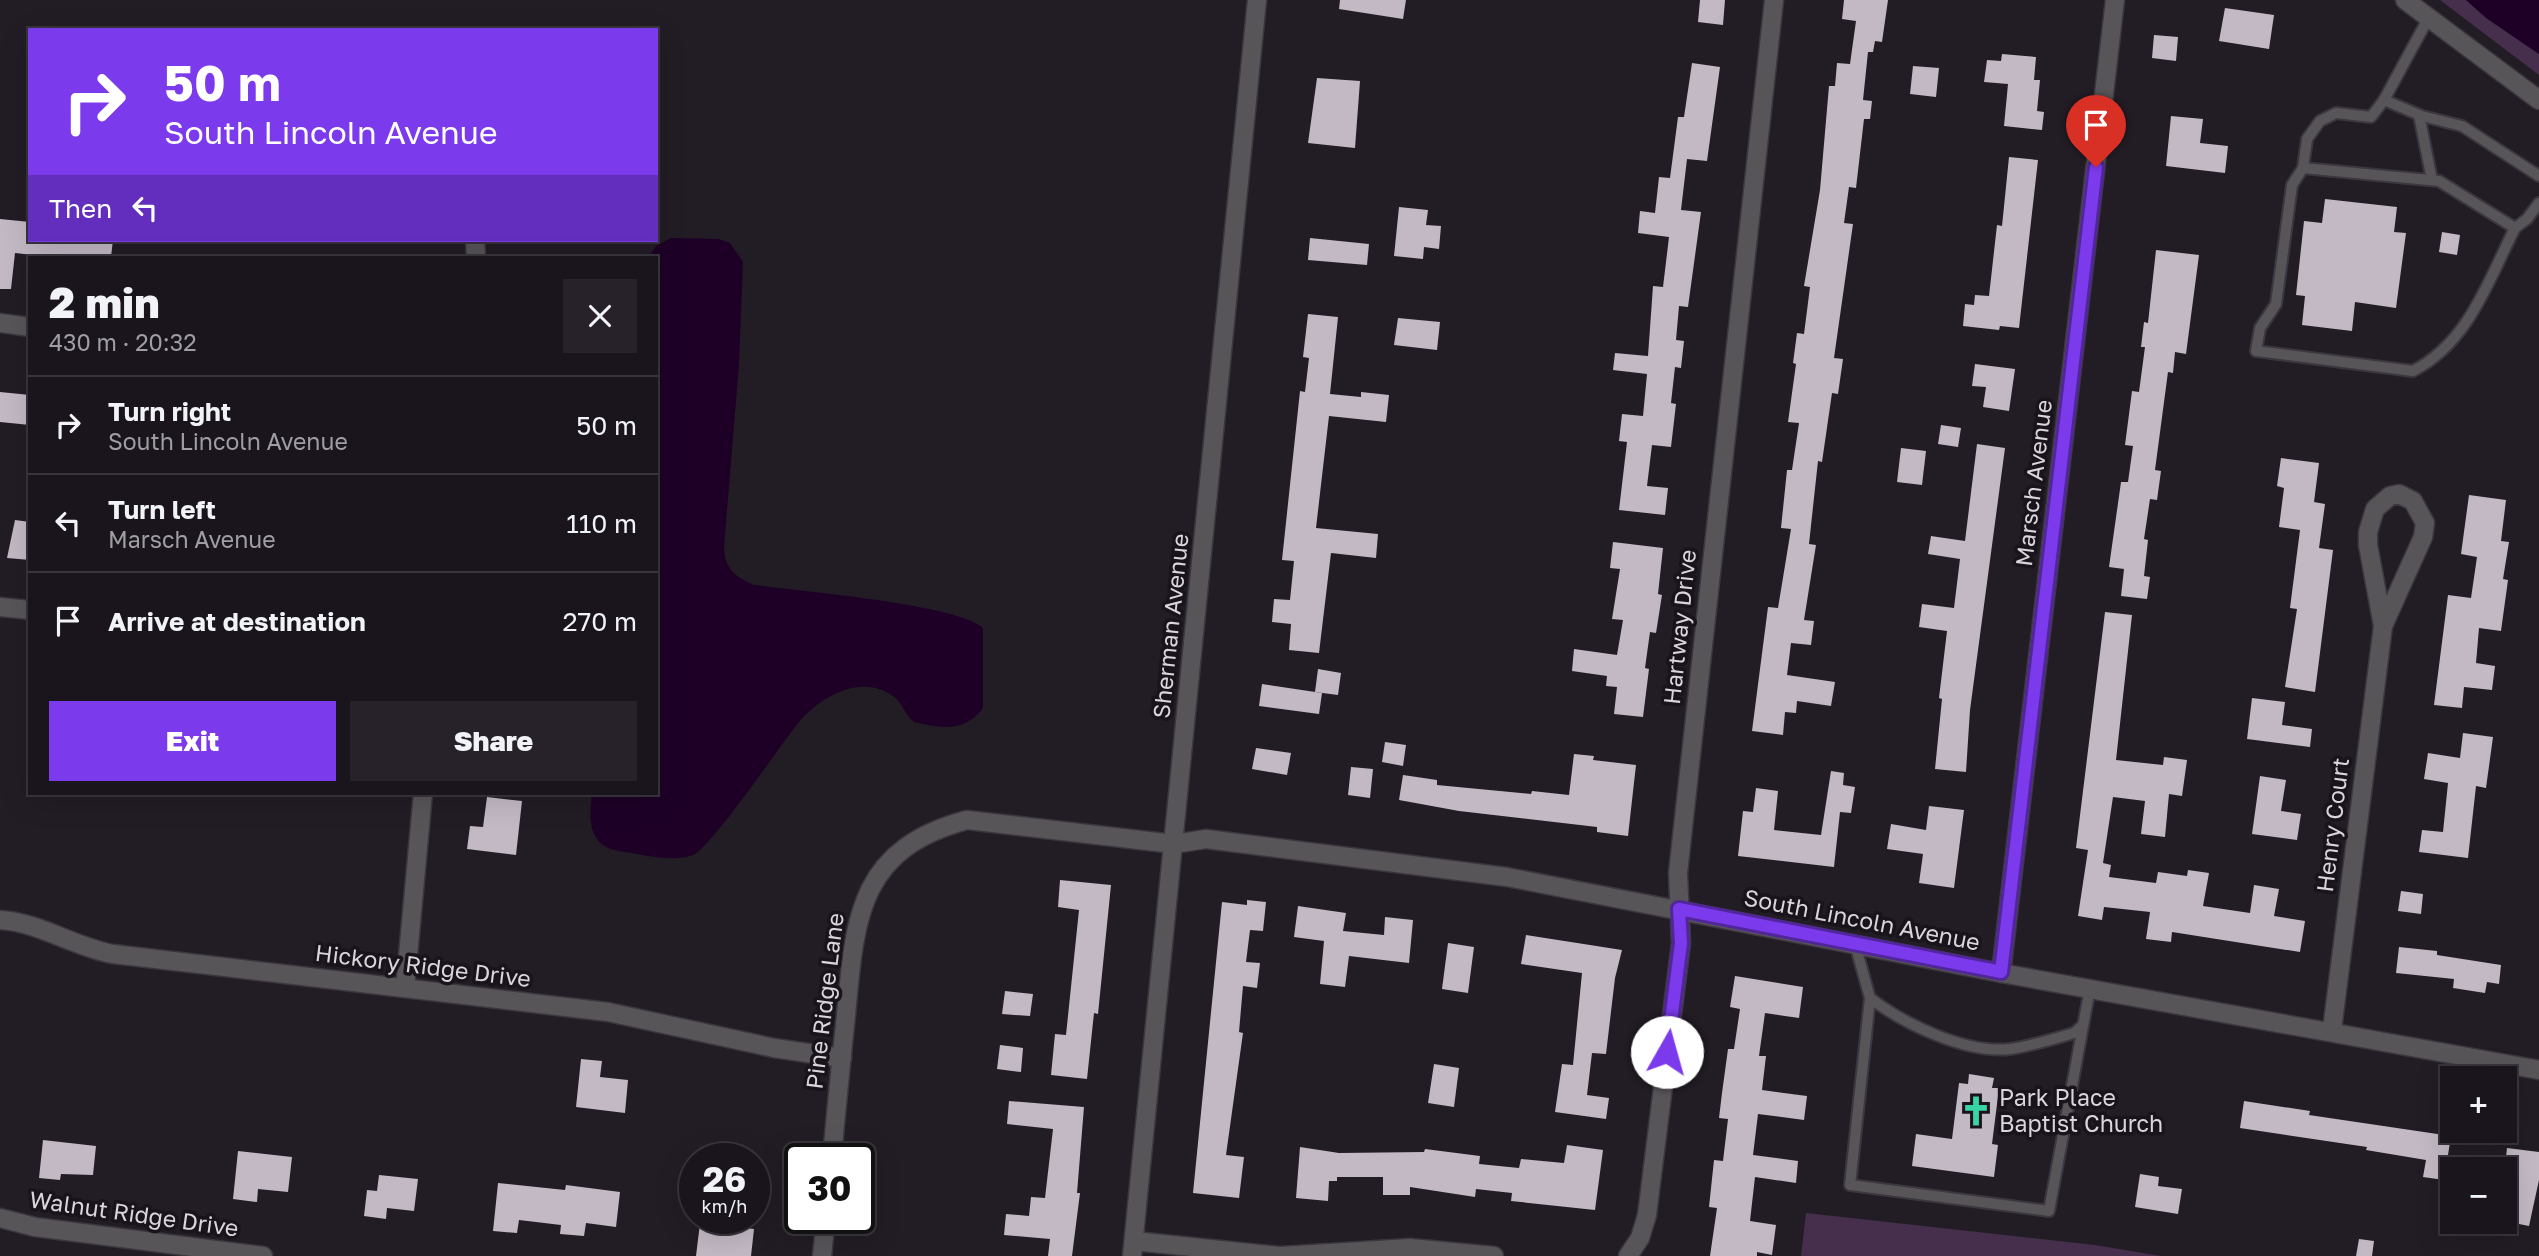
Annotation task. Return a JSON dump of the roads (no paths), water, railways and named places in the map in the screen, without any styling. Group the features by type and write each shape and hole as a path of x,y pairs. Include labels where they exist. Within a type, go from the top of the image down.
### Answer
{"street":[{"name":"Sherman Avenue","path":"1133,1249 1257,0"},
{"name":"Hartway Drive","path":"1628,1256 1640,1238 1647,1215 1681,943 1678,873 1773,0"},
{"name":"Marsch Avenue","path":"2001,972 2116,0"},
{"path":"2405,0 2539,100"},
{"path":"0,323 28,327"},
{"name":"Henry Court","path":"2332,1030 2383,625 2368,532 2375,509 2390,496 2399,494 2413,501 2421,512 2424,523 2423,537 2383,625"},
{"path":"0,607 28,610"},
{"path":"405,988 423,795"},
{"name":"Pine Ridge Lane","path":"833,1143 854,931 883,869 907,846 939,828 967,820 1174,844"},
{"name":"South Lincoln Avenue","path":"1174,844 1206,838 1507,877 2001,972 2332,1030 2539,1070"},
{"name":"Hickory Ridge Drive","path":"0,920 29,926 80,946 113,954 608,1012 774,1048 842,1058"},
{"name":"Walnut Ridge Drive","path":"0,1217 34,1227 263,1256"},
{"path":"822,1256 824,1234"},
{"path":"1133,1249 1280,1256 1410,1248 1494,1256"}],"lane":[{"path":"2429,18 2384,100 2371,117 2336,113 2320,121 2307,139 2303,168 2292,185 2276,304 2260,328 2256,351 2413,370 2435,359 2458,337 2515,228 2527,219 2539,203"},
{"path":"2384,100 2419,115 2462,125 2539,176"},
{"path":"2419,115 2432,180"},
{"path":"2303,168 2439,181 2515,228"},
{"path":"1855,944 1870,998 1850,1185 2049,1211 2090,988"},
{"path":"1870,998 1893,1016 1983,1049 2010,1049 2074,1033 2082,1026"}],"place":[{"name":"Park Place Baptist Church","path":"1976,1111"}]}
